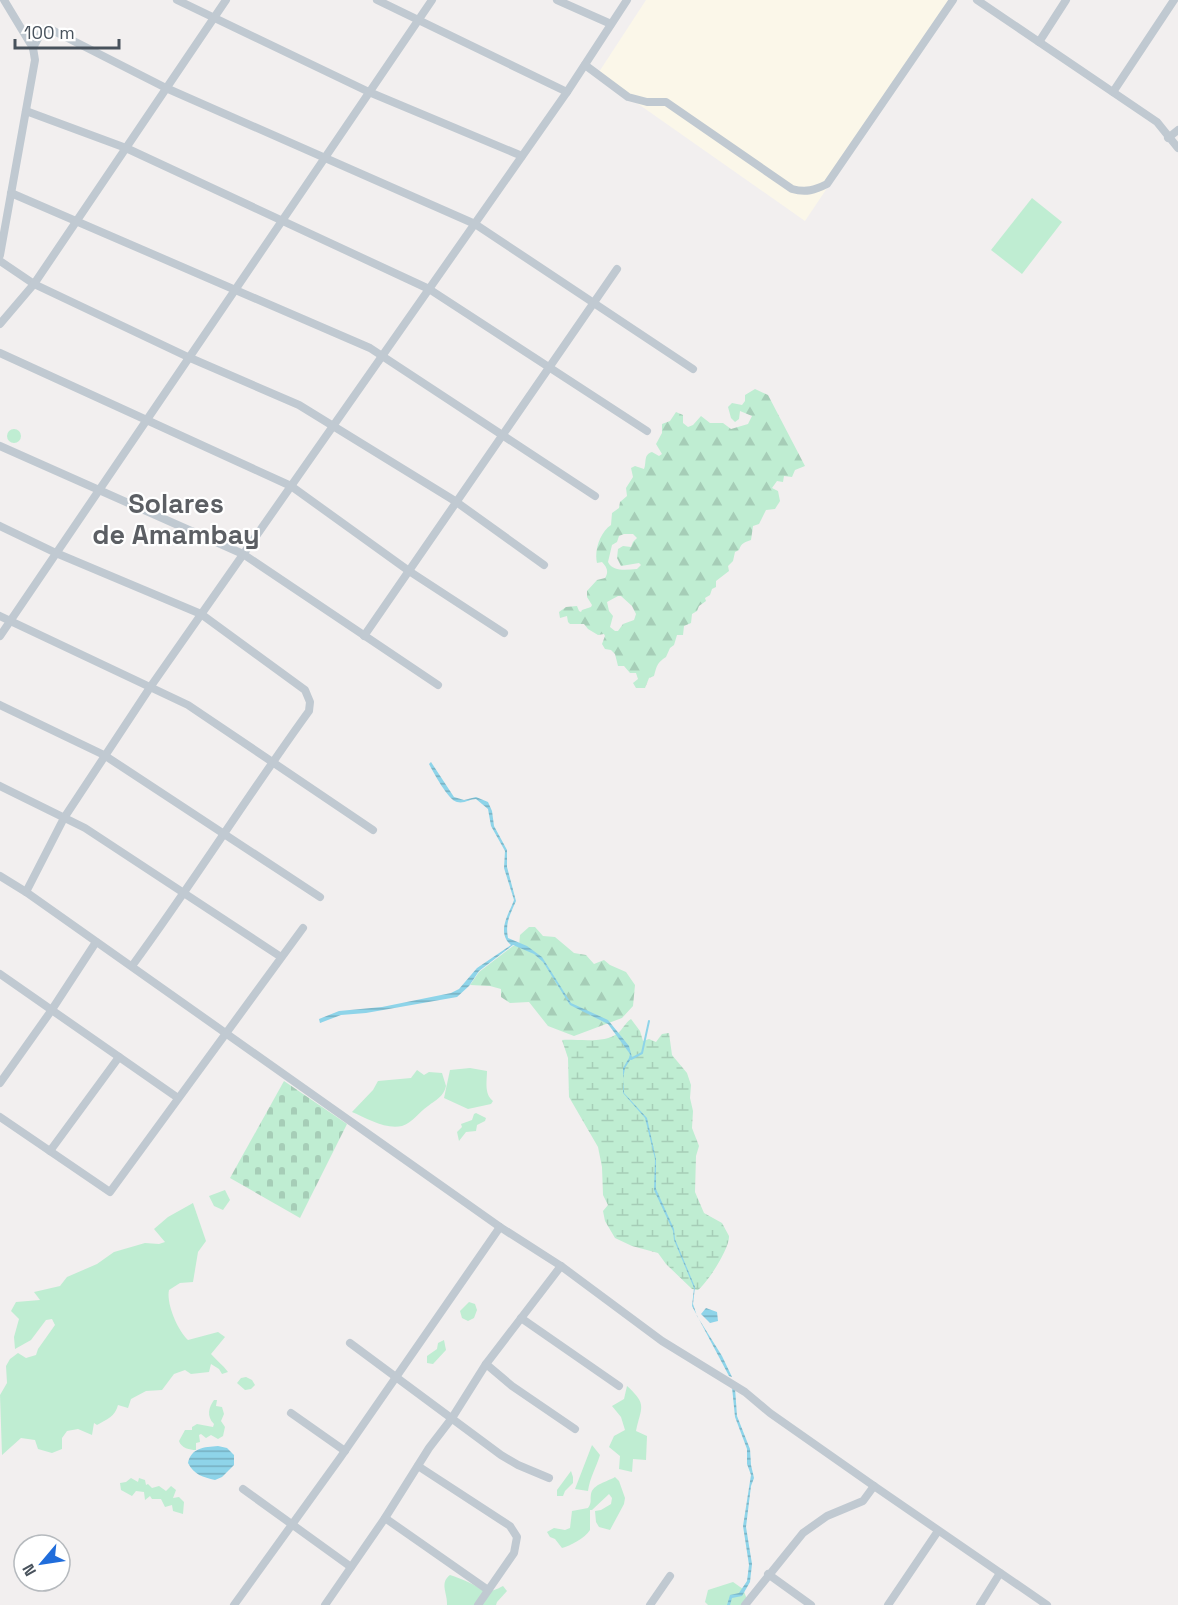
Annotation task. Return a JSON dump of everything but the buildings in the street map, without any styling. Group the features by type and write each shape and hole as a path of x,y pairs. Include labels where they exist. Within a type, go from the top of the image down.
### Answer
{"street":[{"path":"0,255 35,60 33,48 4,0"},
{"path":"177,0 369,92 522,156"},
{"path":"0,324 34,284 226,0"},
{"path":"377,0 567,92"},
{"path":"0,636 432,0"},
{"path":"557,0 611,24"},
{"path":"26,892 64,818 104,755 567,92 627,0"},
{"path":"585,65 628,97 647,102 666,102 792,189 803,192 827,184 952,0"},
{"path":"977,0 1156,122 1178,148"},
{"path":"1039,42 1066,0"},
{"path":"1113,92 1174,0"},
{"path":"33,48 42,31 48,28 166,88 475,224 693,369"},
{"path":"26,111 126,148 429,289 647,431"},
{"path":"1168,138 1178,130"},
{"path":"11,193 370,348 595,496"},
{"path":"0,261 34,284 188,357 299,405 333,424 456,502 544,566"},
{"path":"364,636 616,269"},
{"path":"0,353 291,486 409,571 504,633"},
{"path":"0,446 243,554 438,686"},
{"path":"0,526 56,553 201,614 305,690 310,702 309,711 273,761 186,893 132,966"},
{"path":"0,616 188,705 373,830"},
{"path":"0,705 104,755 320,897"},
{"path":"0,786 85,828 281,957"},
{"path":"0,876 132,966 500,1227 561,1266 662,1341 738,1388 874,1486 1047,1605"},
{"path":"0,1117 110,1192 303,928"},
{"path":"0,1083 96,942"},
{"path":"0,974 178,1098"},
{"path":"50,1151 119,1057"},
{"path":"234,1605 345,1451 500,1227"},
{"path":"325,1605 486,1364 561,1266"},
{"path":"521,1318 618,1386"},
{"path":"350,1342 501,1455 549,1478"},
{"path":"486,1364 512,1386 575,1429"},
{"path":"291,1413 345,1451"},
{"path":"418,1466 510,1526 517,1537 514,1552 478,1605"},
{"path":"745,1605 803,1533 827,1516 863,1501 874,1486"},
{"path":"243,1489 351,1568"},
{"path":"385,1518 488,1590"},
{"path":"888,1605 938,1530"},
{"path":"980,1605 1000,1573"},
{"path":"768,1574 811,1605"},
{"path":"650,1605 670,1576"}],"shaded area":[{"path":"646,0 953,0 805,221 597,75"}],"green space":[{"path":"1032,198 1062,222 1022,274 991,250"},
{"path":"755,389 768,395 805,466 795,470 792,477 784,476 783,482 777,481 772,488 778,491 780,501 775,509 766,510 759,524 753,526 751,540 735,552 733,561 728,566 729,571 716,581 716,587 705,598 706,601 692,614 691,623 684,626 683,635 677,635 674,645 658,665 654,676 649,678 645,688 636,688 633,683 638,679 636,673 630,673 624,666 618,666 615,654 605,649 602,644 604,634 598,635 584,624 570,624 567,616 560,618 559,612 566,607 577,606 581,612 591,607 587,591 597,580 605,578 607,574 602,562 597,563 596,553 599,542 611,525 612,513 619,508 620,502 627,496 626,488 633,477 631,468 635,466 644,469 649,453 652,452 659,456 662,454 656,444 662,433 662,424 670,421 676,412 683,415 683,423 688,427 701,416 710,423 723,423 731,429 748,424 752,416 740,411 739,419 735,422 731,418 728,407 732,403 742,405 745,395","holes":["633,534 637,538 631,547 623,546 618,549 617,558 621,566 639,563 641,565 637,569 616,569 608,562 612,545 617,542 619,536","618,596 632,606 636,614 634,620 623,624 618,631 615,631 610,627 613,616 607,602"]},
{"path":"11,429 17,429 21,436 17,443 11,443 7,439 7,433"},
{"path":"529,927 535,927 543,936 555,937 574,953 586,955 594,964 604,960 626,972 635,985 633,1006 622,1018 574,1036 548,1026 529,1002 510,1003 501,997 501,989 470,985 479,972 513,946 519,946 520,935"},
{"path":"631,1019 640,1031 643,1041 649,1039 656,1042 662,1034 669,1033 672,1055 687,1073 691,1085 692,1128 699,1146 696,1156 695,1192 704,1213 722,1223 729,1236 718,1264 698,1290 692,1289 658,1253 632,1246 615,1238 605,1221 603,1211 608,1205 603,1195 602,1167 598,1147 569,1097 568,1058 562,1040 606,1039 618,1033"},
{"path":"470,1068 487,1071 487,1091 493,1101 491,1104 468,1109 444,1098 450,1070"},
{"path":"417,1070 424,1075 429,1072 442,1073 446,1086 439,1098 409,1122 402,1126 389,1126 352,1112 373,1090 378,1081 411,1078"},
{"path":"284,1081 347,1124 300,1218 230,1178"},
{"path":"476,1113 486,1118 485,1121 477,1125 476,1131 466,1132 459,1141 457,1132 462,1127 461,1124 472,1120"},
{"path":"225,1190 230,1200 223,1210 214,1206 209,1196"},
{"path":"193,1203 206,1241 198,1252 193,1282 180,1283 169,1290 169,1302 177,1324 188,1340 218,1332 225,1337 211,1354 228,1372 222,1374 211,1364 209,1372 191,1374 185,1370 174,1374 162,1390 146,1391 131,1399 128,1408 118,1405 110,1417 97,1425 94,1423 92,1435 78,1429 67,1431 62,1438 62,1449 52,1453 38,1449 35,1440 21,1438 2,1455 0,1395 7,1383 6,1366 10,1359 18,1353 26,1358 36,1355 55,1325 52,1319 46,1320 31,1340 15,1349 14,1337 19,1319 11,1311 16,1302 40,1300 34,1292 60,1286 67,1277 97,1264 114,1252 145,1243 165,1242 154,1229 168,1217"},
{"path":"469,1302 475,1304 477,1310 474,1318 468,1321 462,1318 460,1311"},
{"path":"444,1340 446,1350 433,1364 427,1363 427,1356 437,1349 438,1343"},
{"path":"246,1377 255,1385 245,1390 237,1383 241,1378"},
{"path":"627,1386 638,1398 641,1407 636,1431 647,1436 646,1460 633,1459 632,1472 619,1469 620,1456 609,1447 614,1436 625,1430 621,1417 612,1406 624,1399"},
{"path":"214,1400 217,1400 216,1406 222,1407 224,1414 221,1421 225,1427 223,1436 218,1439 211,1435 206,1438 201,1434 199,1435 200,1442 196,1443 196,1450 184,1447 179,1441 185,1430 192,1430 192,1427 197,1424 213,1427 209,1412"},
{"path":"592,1445 600,1455 588,1491 575,1489"},
{"path":"571,1471 573,1483 563,1496 557,1496 557,1490"},
{"path":"615,1477 619,1481 625,1498 610,1530 599,1527 595,1511 611,1504 612,1498 609,1494 590,1510 588,1533 562,1548 547,1532 554,1528 565,1530 570,1528 572,1511 588,1508 594,1488"},
{"path":"131,1478 138,1482 139,1478 145,1480 146,1485 152,1488 159,1486 166,1491 171,1486 176,1490 173,1498 179,1497 184,1502 183,1514 173,1511 172,1505 165,1507 161,1499 152,1499 150,1496 145,1500 144,1492 136,1491 132,1496 121,1490 120,1483"},
{"path":"450,1575 485,1591 492,1591 503,1586 507,1591 496,1605 447,1605 444,1585"},
{"path":"733,1582 743,1589 748,1602 746,1605 708,1605 705,1602 708,1590"}],"water":[{"path":"431,762 454,797 464,800 476,797 488,802 494,826 507,850 507,867 516,901 508,923 508,938 527,946 542,957 571,1003 608,1020 629,1046 632,1057 625,1068 623,1079 623,1068 630,1054 608,1024 570,1005 543,962 534,954 513,945 479,971 469,986 457,997 366,1013 341,1015 320,1023 319,1019 339,1011 382,1007 451,993 459,989 477,968 511,945 504,934 504,929 514,900 504,868 505,851 491,826 488,809 476,799 462,802 453,800 429,764"},
{"path":"623,1079 624,1093 647,1118 656,1159 656,1189 674,1229 675,1239 695,1287 693,1304 697,1315 692,1306 694,1288 674,1240 673,1231 654,1190 655,1159 645,1118 623,1093"},
{"path":"706,1308 717,1312 718,1321 710,1323 701,1314"},
{"path":"699,1319 722,1356 732,1377 729,1376"},
{"path":"732,1387 735,1388 737,1416 750,1449 754,1478 746,1527 752,1564 750,1582 742,1596 732,1598 730,1605 727,1605 730,1595 739,1593 747,1581 749,1565 743,1526 751,1475 747,1464 747,1449 735,1417"},
{"path":"218,1446 227,1448 234,1455 234,1465 222,1477 215,1480 196,1473 188,1463 192,1454 203,1448"}],"waterway":[{"path":"631,1059 642,1053 649,1021"}],"district":[{"name":"Solares de Amambay","path":"176,518"}]}
